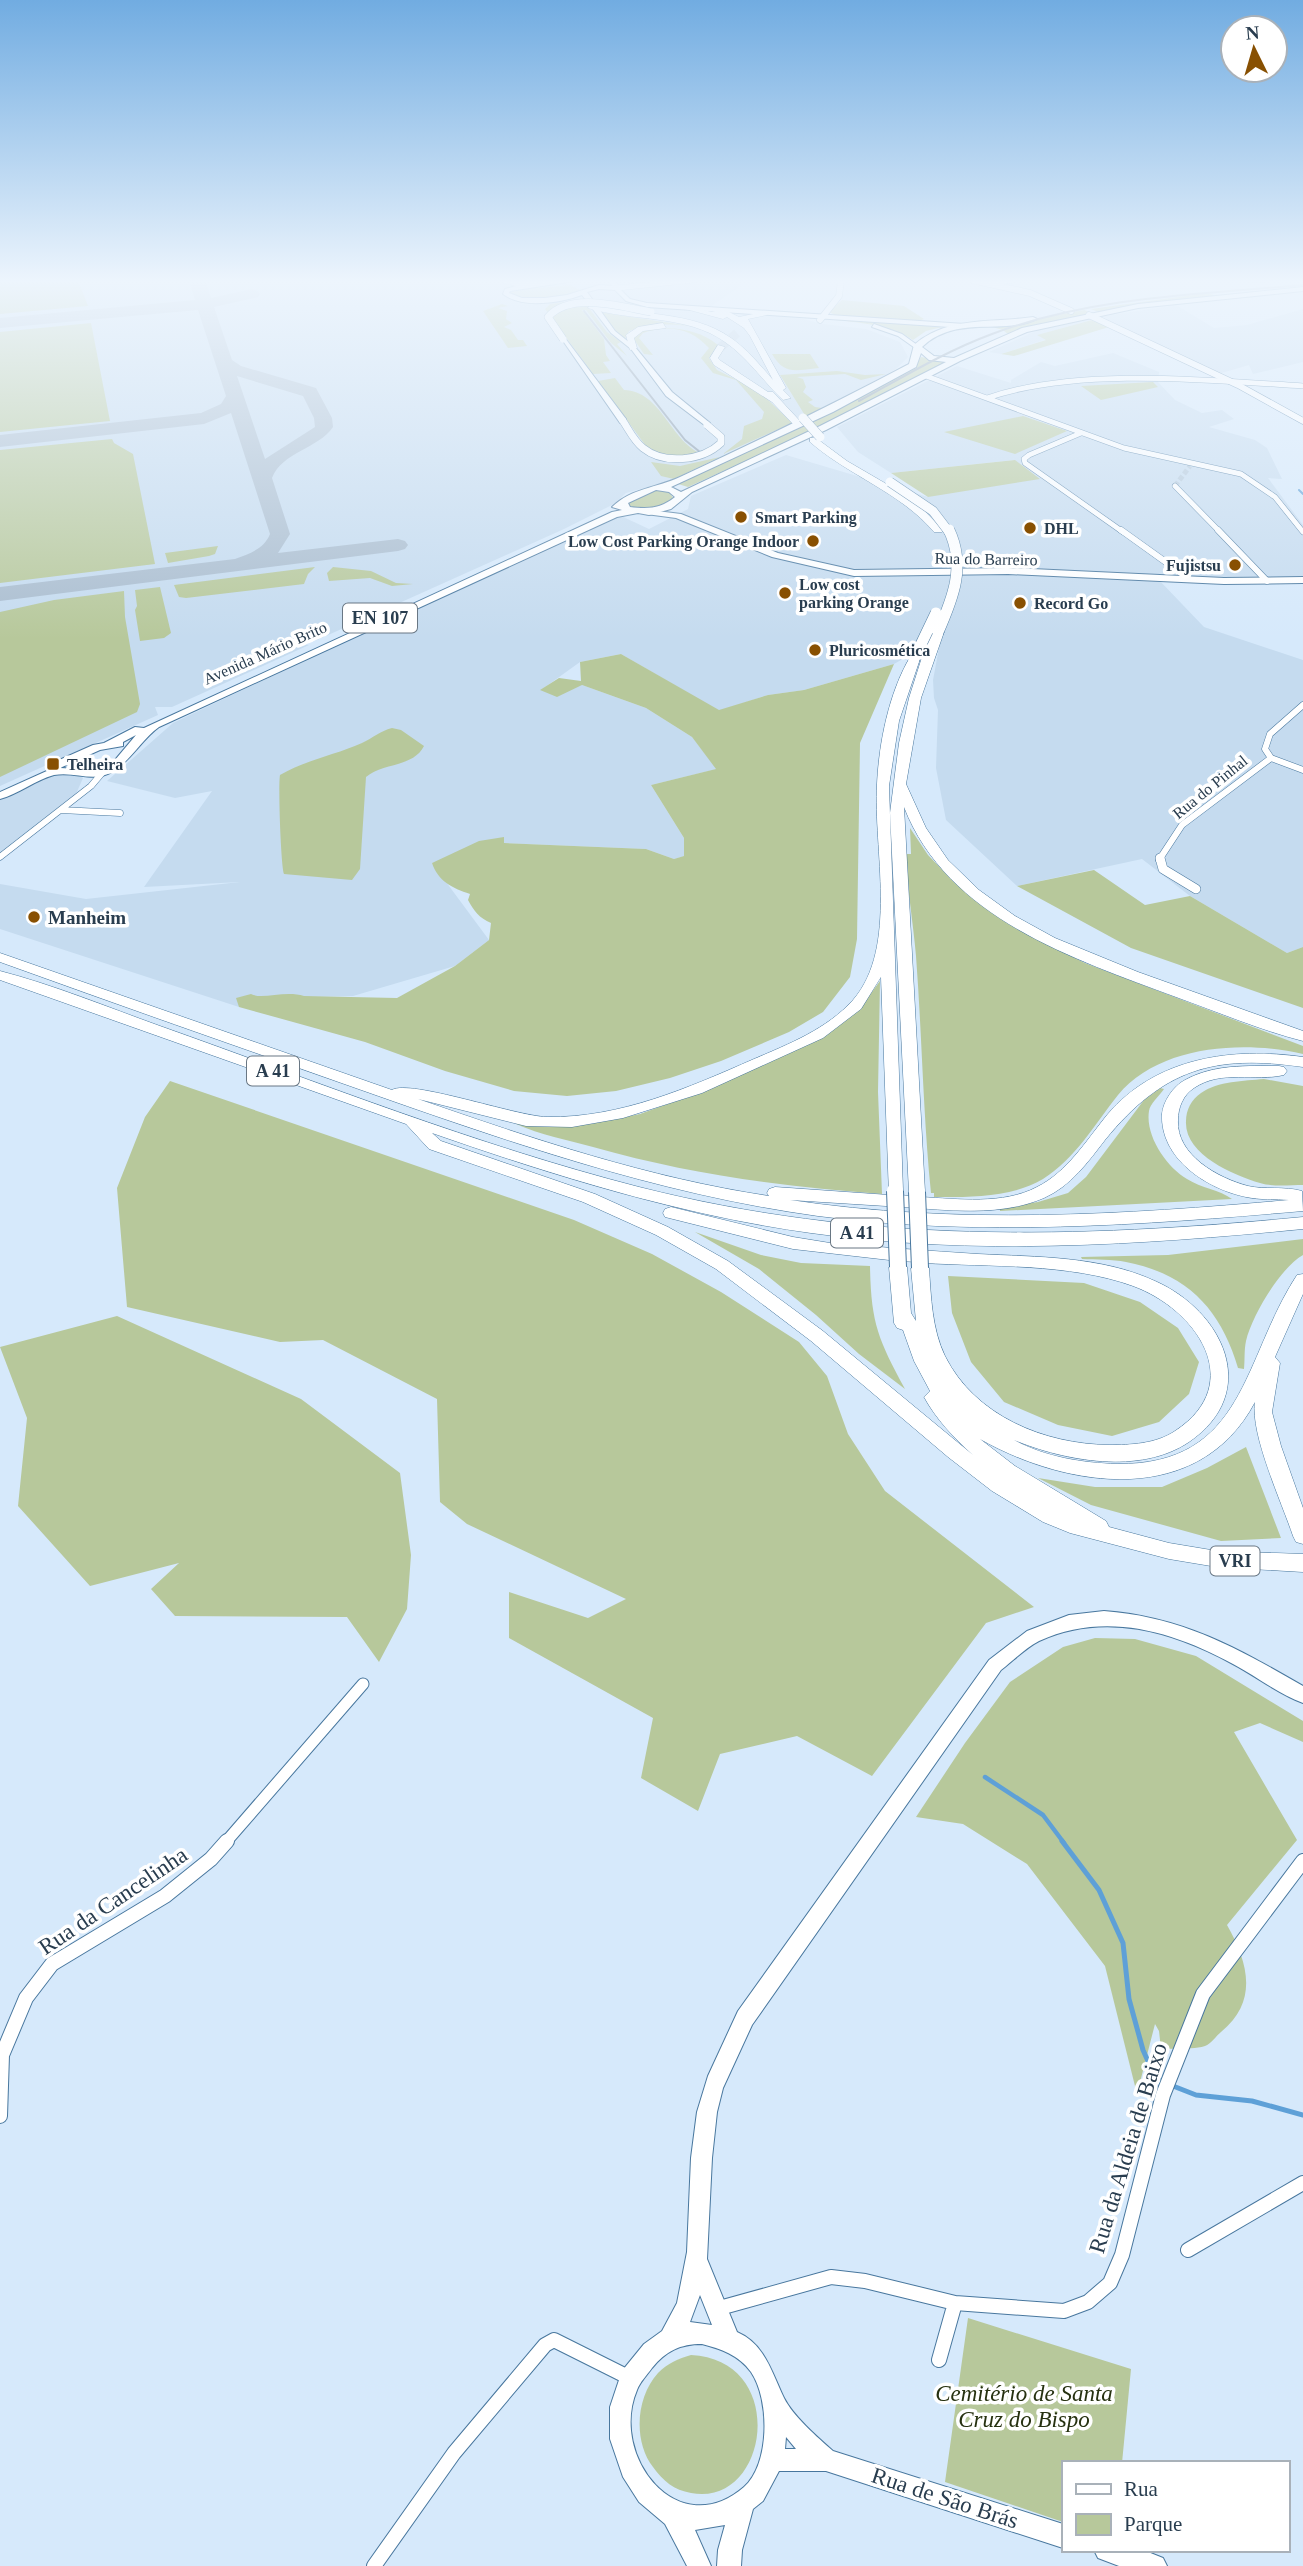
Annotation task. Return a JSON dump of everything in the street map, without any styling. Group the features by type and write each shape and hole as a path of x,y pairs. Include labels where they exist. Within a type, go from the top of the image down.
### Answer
{"highway":[{"path":"782,400 833,457 906,499 938,530 949,558 948,581 914,659 898,704 884,763 898,1267 901,1312 908,1345 934,1400 958,1432 978,1451 1028,1487 1112,1535"},
{"path":"425,1125 442,1142 555,1181 793,1243 890,1255 1068,1265 1131,1278 1158,1289 1181,1304 1200,1323 1213,1343 1220,1365 1220,1387 1212,1407 1198,1424 1178,1438 1154,1448 1126,1453 1066,1450 1035,1441 1009,1429 972,1404 946,1374 928,1332 920,1268 917,1192 897,841 901,773 915,689 959,580 958,551 953,537 938,517 917,499 843,457 816,438"},
{"path":"901,773 915,821 934,853 954,875 993,906 1040,934 1094,960 1303,1038"},
{"path":"379,1091 425,1093 489,1114 544,1122 597,1119 651,1107 794,1047 844,1017 872,983 887,933"},
{"name":"A 41","path":"0,957 582,1160 682,1186 774,1203 870,1216 947,1222 1024,1224 1111,1221 1303,1205"},
{"name":"A 41","path":"0,975 533,1163 647,1196 772,1221 859,1233 956,1240 1061,1241 1160,1236 1303,1223"},
{"path":"582,1160 766,1192 967,1205 1005,1203 1050,1189 1067,1176 1130,1100 1172,1073 1213,1060 1245,1057 1303,1062"},
{"path":"1303,1074 1242,1070 1199,1078 1176,1094 1166,1119 1168,1133 1174,1145 1194,1167 1210,1178 1264,1195 1303,1195"},
{"path":"406,1119 435,1145 589,1198 651,1226 702,1254 780,1306 955,1452 999,1485 1070,1525 1112,1535"},
{"path":"901,1312 913,1326 921,1357 936,1385 968,1421 1023,1454 1056,1464 1102,1472 1135,1471 1163,1466 1193,1455 1210,1444 1235,1420 1250,1395 1291,1297 1303,1280"},
{"path":"1275,1332 1263,1412 1271,1446 1303,1536"},
{"name":"VRI","path":"1112,1535 1205,1558 1303,1563"}],"main road":[{"path":"607,400 642,448 671,457 709,453 717,448 722,440 676,400"},
{"name":"Avenida Mário Brito","path":"72,766 87,750 129,736 162,717 599,518 638,492 673,484 850,400"},
{"path":"678,516 672,505 680,496 877,400"},
{"path":"654,488 670,490 680,496"},
{"path":"623,502 626,509 634,512"},
{"name":"Avenida Mário Brito","path":"89,781 120,762 136,738 155,725 615,514 649,512 672,505"},
{"name":"Rua do Barreiro","path":"649,512 678,516 748,547 839,572 870,574 1008,571 1303,580"},
{"path":"109,744 125,746 130,750"},
{"path":"0,794 72,766"},
{"path":"72,766 89,781"},
{"path":"0,794 72,766"},
{"path":"671,2337 689,2299 696,2257 701,2157 707,2110 723,2060 745,2018 995,1665 1032,1637 1075,1620 1126,1618 1176,1628 1213,1643 1303,1695"},
{"path":"696,2257 729,2339"},
{"name":"Rua de São Brás","path":"691,2332 710,2333 729,2339 750,2355 767,2378 776,2406 778,2433 773,2460 761,2484 743,2503 720,2515 694,2518 669,2510 648,2494 632,2471 622,2444 621,2415 631,2378 654,2348 671,2337 691,2332"},
{"name":"Rua de São Brás","path":"776,2406 805,2442 826,2460"},
{"name":"Rua de São Brás","path":"773,2460 826,2460 1062,2536"},
{"name":"Rua de São Brás","path":"729,2566 730,2550 743,2503"},
{"name":"Rua de São Brás","path":"669,2510 690,2544 699,2566"},
{"path":"1112,2552 1155,2566"}],"street":[{"path":"992,400 1124,448 1229,470 1258,483 1275,497 1303,532"},
{"path":"1262,400 1303,421"},
{"path":"1081,433 1029,454 1024,458 1025,463 1188,578"},
{"path":"1175,486 1267,581"},
{"name":"Rua do Pinhal","path":"1196,889 1163,869 1159,860 1182,825 1250,776 1270,758 1265,749 1270,734 1303,705"},
{"path":"1270,758 1303,770"},
{"path":"0,857 61,810 89,781"},
{"path":"61,810 120,813"},
{"name":"Rua da Cancelinha","path":"0,2116 2,2055 26,1997 52,1964 165,1896 211,1859 363,1684"},
{"name":"Rua da Aldeia de Baixo","path":"716,2309 831,2277 865,2281 955,2303 1064,2311 1088,2302 1110,2283 1122,2255 1163,2095 1203,1994 1303,1861"},
{"path":"1188,2250 1303,2183"},
{"path":"939,2360 955,2303"},
{"path":"374,2566 454,2453 545,2345 554,2340 631,2378"}],"shaded area":[{"path":"0,400 841,400 666,482 626,493 614,504 564,529 317,640 301,642 309,645 172,707 155,707 158,715 0,786"},
{"path":"891,400 1175,400 1202,413 1222,410 1234,419 1209,427 1255,440 1267,448 1282,479 1268,478 1303,525 1303,579 1159,580 1204,627 1303,660 1303,947 1287,953 1190,896 1142,859 1017,886 946,820 936,768 938,710 933,680 941,637 894,664 804,690 768,695 719,711 621,654 580,662 541,690 582,685 646,708 692,737 717,769 651,785 684,838 685,856 674,859 646,849 503,843 432,863 489,940 455,966 353,996 240,998 239,1007 0,929 0,884 86,899 240,882 144,887 212,791 175,798 107,781 173,723 533,552 619,515 649,529 688,509 691,496 786,455 928,497 1014,460 891,473 858,452 837,427"},
{"path":"71,772 83,778 76,794 0,854 0,800 51,776"}],"green space":[{"path":"0,400 106,400 110,421 0,432"},
{"path":"612,400 649,400 681,438 700,453 697,457 654,457"},
{"path":"753,400 768,400 792,423 723,454 742,439 744,426 762,419 764,412"},
{"path":"795,400 813,400 808,402 822,408 806,417"},
{"path":"854,400 875,400 688,487 678,484"},
{"path":"1023,416 1067,431 1015,454 944,432"},
{"path":"112,439 133,454 155,564 0,583 0,450"},
{"path":"720,457 674,479 661,476 651,462 680,466"},
{"path":"1015,460 1040,479 928,497 891,473"},
{"path":"656,490 669,492 674,499 646,511 629,507 628,502"},
{"path":"218,546 215,554 168,563 165,553"},
{"path":"315,567 304,584 186,598 179,597 174,585"},
{"path":"333,567 371,571 396,583 413,584 392,586 370,578 329,581 327,573"},
{"path":"160,587 171,633 164,638 140,641 135,590"},
{"path":"124,591 125,617 140,704 137,712 0,777 0,612 54,600"},
{"path":"621,654 719,710 768,695 804,690 894,664 860,743 857,939 850,977 823,1012 789,1032 721,1061 670,1078 616,1091 567,1096 514,1091 445,1071 365,1042 239,1007 236,998 251,994 397,998 455,966 489,940 491,923 475,911 468,900 470,894 447,883 438,875 432,863 479,841 504,837 504,843 646,849 674,859 684,856 684,838 651,785 716,769 692,737 646,708 582,685 557,697 540,690 559,678 581,681 580,662"},
{"path":"392,728 401,730 424,746 413,758 380,769 366,777 360,869 352,880 284,874 280,775 362,743"},
{"path":"910,828 928,855 953,881 1015,928 1085,963 1303,1046 1303,1054 1255,1047 1204,1050 1179,1056 1135,1078 1118,1095 1065,1162 1043,1179 1004,1193 934,1197 934,1193 931,1193 928,1163 916,956 906,854 911,854"},
{"path":"1094,870 1145,905 1190,896 1287,953 1303,947 1303,1008 1131,948 1017,886"},
{"path":"880,981 878,1092 882,1194 808,1188 700,1172 544,1134 516,1124 590,1124 640,1114 681,1099 791,1052 863,1004"},
{"path":"1264,1079 1303,1086 1303,1185 1265,1184 1237,1175 1201,1153 1187,1133 1188,1109 1201,1093 1223,1084"},
{"path":"170,1081 574,1220 652,1254 721,1292 799,1342 827,1376 848,1434 885,1491 1034,1607 986,1623 872,1776 797,1736 720,1754 698,1811 641,1778 653,1718 509,1638 509,1592 588,1618 626,1599 467,1524 440,1502 437,1399 323,1340 280,1342 127,1307 117,1188 145,1117"},
{"path":"1160,1088 1164,1089 1150,1108 1149,1121 1159,1150 1179,1174 1232,1199 1000,1211 1000,1208 1038,1202 1068,1193 1086,1177 1144,1100"},
{"path":"695,1232 761,1255 801,1263 870,1266 874,1317 888,1357 905,1389 859,1354 759,1269"},
{"path":"1303,1239 1303,1255 1276,1281 1254,1319 1246,1341 1244,1369 1238,1368 1231,1347 1211,1312 1184,1286 1167,1275 1148,1268 1121,1261 1081,1257 1168,1255"},
{"path":"948,1276 1084,1283 1140,1302 1178,1328 1199,1362 1189,1394 1159,1422 1112,1436 1058,1425 1004,1402 971,1362 952,1313"},
{"path":"117,1316 301,1399 400,1473 411,1555 407,1609 379,1662 347,1617 175,1616 151,1589 179,1563 90,1586 18,1506 27,1418 0,1347"},
{"path":"1246,1447 1281,1538 1221,1541 1091,1505 1038,1478 1095,1487 1162,1487 1207,1468"},
{"path":"1095,1638 1135,1639 1196,1656 1303,1721 1303,1742 1260,1723 1234,1732 1297,1840 1227,1925 1244,1967 1246,1981 1241,2007 1233,2020 1211,2042 1200,2047 1161,2049 1159,2031 1155,2024 1137,2094 1105,1966 1027,1864 963,1824 916,1817 1010,1682 1063,1647"},
{"name":"Cemitério de Santa Cruz do Bispo","path":"968,2318 1131,2369 1122,2461 1062,2461 1062,2522 945,2482"},
{"path":"691,2355 723,2363 744,2381 755,2405 757,2432 751,2457 738,2478 717,2492 691,2493 674,2487 653,2467 642,2445 640,2419 645,2394 658,2373 677,2360"}],"waterway":[{"path":"1299,490 1303,494"},
{"path":"985,1777 1043,1815 1064,1843"},
{"path":"1062,1841 1099,1890 1123,1943 1129,1999 1143,2050 1156,2079 1165,2083"},
{"path":"1173,2086 1196,2095 1252,2101 1303,2115"}],"taxiway":[{"path":"0,441 204,418 227,408 233,400"},
{"path":"236,400 280,534 270,549 243,563"},
{"path":"262,478 277,458 319,434 324,427 323,418 314,400"},
{"path":"0,594 398,545"}],"tunnel":[{"path":"1175,486 1190,466"}],"tram line":[{"path":"653,400 685,440 700,452"}],"place":[{"name":"Smart Parking","path":"741,517"},
{"name":"DHL","path":"1030,528"},
{"name":"Low Cost Parking Orange Indoor","path":"813,541"},
{"name":"Fujistsu","path":"1235,565"},
{"name":"Low cost parking Orange","path":"785,593"},
{"name":"Record Go","path":"1020,603"},
{"name":"Pluricosmética","path":"815,650"},
{"name":"Telheira","path":"53,764"},
{"name":"Manheim","path":"34,917"}]}
